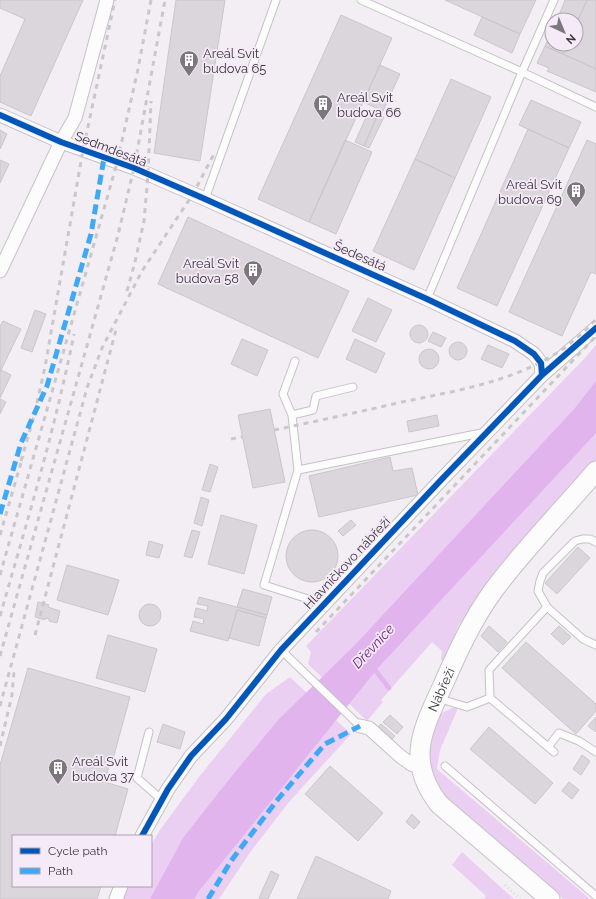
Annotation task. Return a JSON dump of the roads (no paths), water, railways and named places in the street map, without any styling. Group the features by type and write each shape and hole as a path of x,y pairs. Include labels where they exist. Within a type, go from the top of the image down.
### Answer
{"street":[{"name":"Sedmdesátá","path":"0,271 61,142 76,118 107,0"},
{"path":"0,115 61,142"},
{"name":"Sedmdesátá","path":"61,142 152,176"},
{"name":"Šedesátá","path":"152,176 427,299 515,341 534,354 541,363 542,375"},
{"name":"Hlavničkovo nábřeží","path":"143,835 162,800 190,756 226,719 281,650 440,480 542,375 596,328"},
{"name":"Nábřeží","path":"550,899 439,804 426,784 421,768 419,753 421,738 437,698 459,649 480,610 513,566 596,471"},
{"path":"360,726 370,728 400,756 411,764 421,768"},
{"path":"116,899 121,887"}],"lane":[{"path":"205,199 276,0"},
{"path":"362,0 596,107"},
{"path":"427,299 522,72 554,0"},
{"path":"295,361 283,394 292,415 298,470 264,585 324,604"},
{"path":"292,415 313,410 316,396 353,386"},
{"path":"298,470 488,431"},
{"path":"596,542 590,539 575,541 543,573 538,591 547,607 583,639 596,645"},
{"path":"547,607 489,670 490,698 551,750 559,733 580,742 596,752"},
{"path":"281,650 360,726"},
{"path":"437,698 467,707 490,698"},
{"path":"149,732 137,778 162,800"},
{"path":"445,766 596,896"}],"water":[{"name":"Dřevnice","path":"596,381 596,433 378,668 194,899 150,899 183,838 279,719 354,646 575,408"}],"waterway":[{"name":"Dřevnice","path":"372,666 389,688"}],"railway":[{"path":"21,461 34,416 45,367 83,150 115,0"},
{"path":"0,575 117,163 138,69 151,0"},
{"path":"0,656 118,235 134,168 165,0"},
{"path":"127,291 144,221 148,175 151,101"},
{"path":"0,706 87,388 102,348 142,271 193,194 215,152"},
{"path":"274,430 455,391 507,377 532,367 555,354 577,338 596,319"},
{"path":"35,635 117,326"},
{"path":"0,616 49,440 74,334"},
{"path":"316,632 596,336"},
{"path":"231,439 242,437"},
{"path":"0,535 23,456"},
{"path":"0,746 12,695 14,672"}],"place":[{"name":"Areál Svit budova 65","path":"189,77"},
{"name":"Areál Svit budova 66","path":"323,121"},
{"name":"Areál Svit budova 69","path":"576,208"},
{"name":"Areál Svit budova 58","path":"253,287"},
{"name":"Areál Svit budova 37","path":"58,785"}]}
